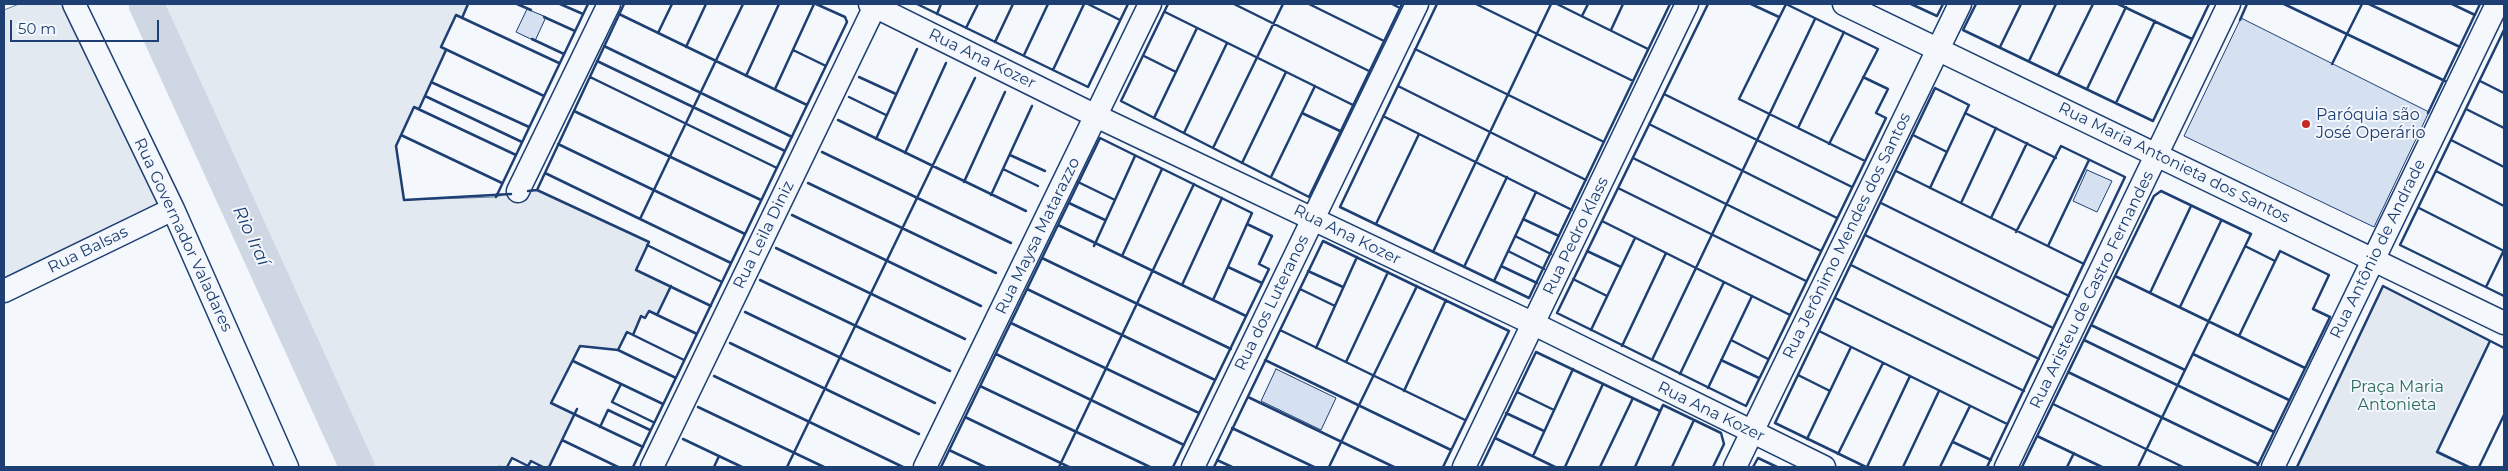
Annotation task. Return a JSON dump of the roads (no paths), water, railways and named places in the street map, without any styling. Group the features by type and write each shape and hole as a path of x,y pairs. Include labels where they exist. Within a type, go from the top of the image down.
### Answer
{"street":[{"name":"Rua Governador Valadares","path":"74,4 173,209 279,464"},
{"path":"518,191 609,4"},
{"name":"Rua Maysa Matarazzo","path":"925,467 1150,4"},
{"name":"Rua dos Luteranos","path":"1193,467 1417,4"},
{"name":"Rua Pedro Klass","path":"1464,467 1687,4"},
{"name":"Rua Maria Antonieta dos Santos","path":"1844,4 2504,322"},
{"name":"Rua Jerônimo Mendes dos Santos","path":"1735,467 1960,4"},
{"name":"Rua Aristeu de Castro Fernandes","path":"2006,467 2229,4"},
{"name":"Rua Antônio de Andrade","path":"2273,467 2497,4"},
{"name":"Rua Ana Kozer","path":"873,5 1096,116 1534,324 1824,467"},
{"name":"Rua Leila Diniz","path":"652,467 873,5"},
{"name":"Rua Balsas","path":"4,291 173,209"}],"waterway":[{"name":"Rio Iraí","path":"146,4 357,467"}],"place":[{"name":"Paróquia são José Operário","path":"2306,124"}],"park label":[{"name":"Praça Maria Antonieta","path":"2397,396"}]}
